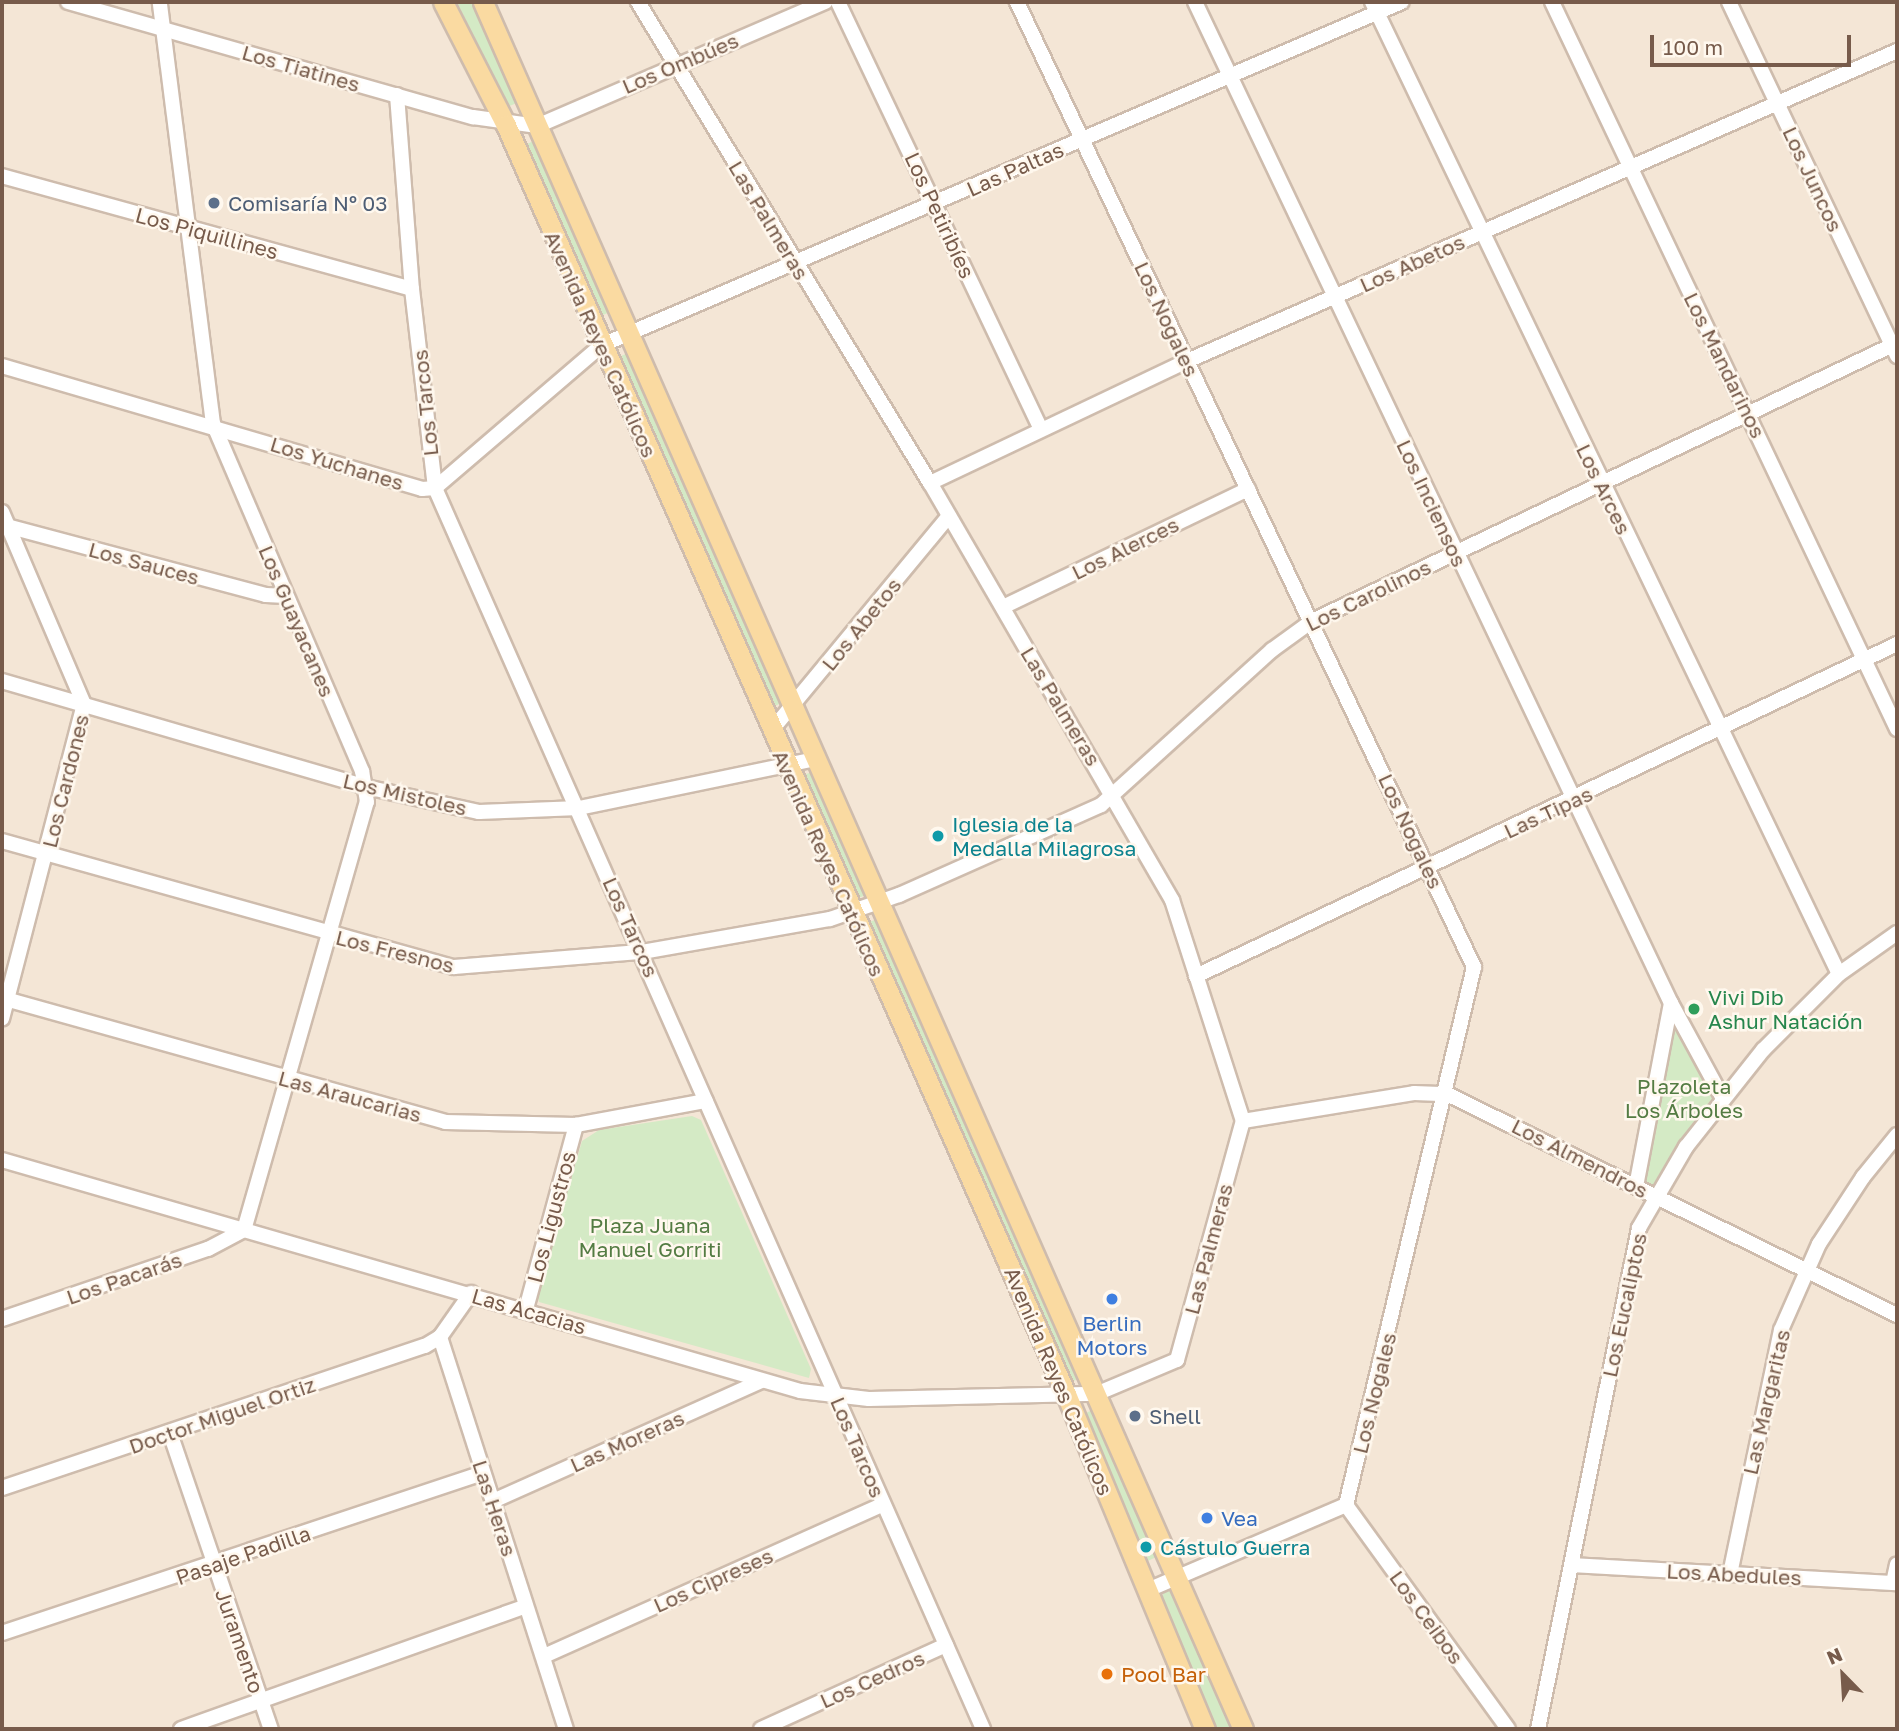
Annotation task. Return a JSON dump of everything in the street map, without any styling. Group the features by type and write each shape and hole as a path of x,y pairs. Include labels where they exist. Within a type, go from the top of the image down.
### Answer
{"main road":[{"name":"Avenida Reyes Católicos","path":"443,2 506,125 851,913 1066,1394 1205,1729"},
{"name":"Avenida Reyes Católicos","path":"483,2 627,335 794,706 878,903 1096,1394 1174,1578 1243,1729"}],"street":[{"name":"Los Tiatines","path":"68,2 506,125 537,126"},
{"name":"Los Guayacanes","path":"160,2 213,424 366,787"},
{"name":"Las Palmeras","path":"638,2 930,483 1167,888 1243,1121 1177,1360 1096,1394 1066,1394"},
{"name":"Los Ombúes","path":"537,126 825,2"},
{"name":"Los Petiribíes","path":"838,2 1041,429"},
{"name":"Los Nogales","path":"1017,2 1474,967 1447,1094 1346,1505"},
{"name":"Los Inciensos","path":"1195,2 1671,1003 1721,1097"},
{"name":"Las Paltas","path":"627,335 796,265 1230,77 1375,7 1402,2"},
{"name":"Los Mandarinos","path":"1552,2 1897,729"},
{"name":"Los Juncos","path":"1729,2 1895,348"},
{"name":"Los Arces","path":"1375,7 1601,484 1839,974"},
{"name":"Los Abetos","path":"930,483 1187,361 1897,51"},
{"name":"Los Tarcos","path":"397,95 412,289 435,488 579,808 882,1505 983,1729"},
{"name":"Los Piquillines","path":"2,176 412,289"},
{"path":"435,488 602,345 627,335"},
{"name":"Los Carolinos","path":"878,903 1067,824 1115,795 1272,650 1312,621 1749,413 1895,348"},
{"name":"Los Yuchanes","path":"2,366 213,424 422,489 435,488"},
{"name":"Los Alerces","path":"1003,607 1248,489"},
{"name":"Los Cardones","path":"2,512 5,526 84,704 47,854 4,998 2,1019"},
{"name":"Los Abetos","path":"771,731 949,516"},
{"name":"Los Sauces","path":"5,526 266,595 286,596"},
{"name":"Las Tipas","path":"1196,976 1574,801 1897,645"},
{"name":"Los Mistoles","path":"2,681 366,787 478,812 579,808 816,759"},
{"path":"244,1230 367,802 366,787"},
{"name":"Los Fresnos","path":"2,841 427,962 475,968 642,952 851,913 878,903"},
{"name":"Los Eucaliptos","path":"1538,1729 1633,1248 1656,1196 1721,1097 1839,974 1897,933"},
{"name":"Las Araucarias","path":"4,998 445,1122 576,1125 706,1101"},
{"path":"1636,1186 1671,1003"},
{"name":"Los Almendros","path":"1243,1121 1414,1093 1447,1094 1897,1315"},
{"name":"Los Ligustros","path":"526,1309 576,1125"},
{"name":"Las Margaritas","path":"1730,1574 1771,1362 1805,1270 1863,1177 1897,1135"},
{"name":"Las Acacias","path":"2,1160 526,1309 761,1381 837,1398 1066,1394"},
{"name":"Los Pacarás","path":"2,1319 208,1249 244,1230"},
{"path":"440,1337 471,1293"},
{"name":"Doctor Miguel Ortiz","path":"2,1488 170,1433 440,1337"},
{"name":"Las Heras","path":"440,1337 566,1729"},
{"name":"Las Moreras","path":"493,1501 761,1381"},
{"name":"Juramento","path":"170,1433 271,1729"},
{"name":"Pasaje Padilla","path":"2,1633 483,1473"},
{"name":"Los Cipreses","path":"544,1656 882,1505"},
{"path":"1148,1590 1346,1505"},
{"name":"Los Ceibos","path":"1346,1505 1508,1729"},
{"path":"1895,1583 1897,1564"},
{"name":"Los Abedules","path":"1571,1565 1895,1583"},
{"path":"181,1729 526,1606"},
{"name":"Los Cedros","path":"761,1729 946,1645"}],"shaded area":[{"path":"2,2 1897,2 1897,1729 2,1729"}],"green space":[{"path":"457,2 475,2 517,103 507,107"},
{"path":"533,141 610,312 598,317 522,147"},
{"path":"628,353 784,702 770,708 614,359"},
{"path":"812,772 866,895 853,900 798,777"},
{"path":"877,919 1083,1377 1068,1383 862,925"},
{"name":"Plazoleta Los Árboles","path":"1671,1003 1722,1097 1656,1196 1636,1186"},
{"name":"Plaza Juana Manuel Gorriti","path":"692,1116 701,1120 811,1369 809,1378 539,1302 537,1294 582,1141 599,1130"},
{"path":"1097,1408 1161,1555 1143,1563 1079,1416"},
{"path":"1173,1589 1239,1729 1213,1729 1161,1599 1164,1592"}],"place":[{"name":"Comisaría Nº 03","path":"214,203"},
{"name":"Iglesia de la Medalla Milagrosa","path":"938,836"},
{"name":"Vivi Dib Ashur Natación","path":"1694,1009"},
{"name":"Berlin Motors","path":"1112,1299"},
{"name":"Shell","path":"1135,1416"},
{"name":"Vea","path":"1207,1518"},
{"name":"Cástulo Guerra","path":"1146,1547"},
{"name":"Pool Bar","path":"1107,1674"}]}
